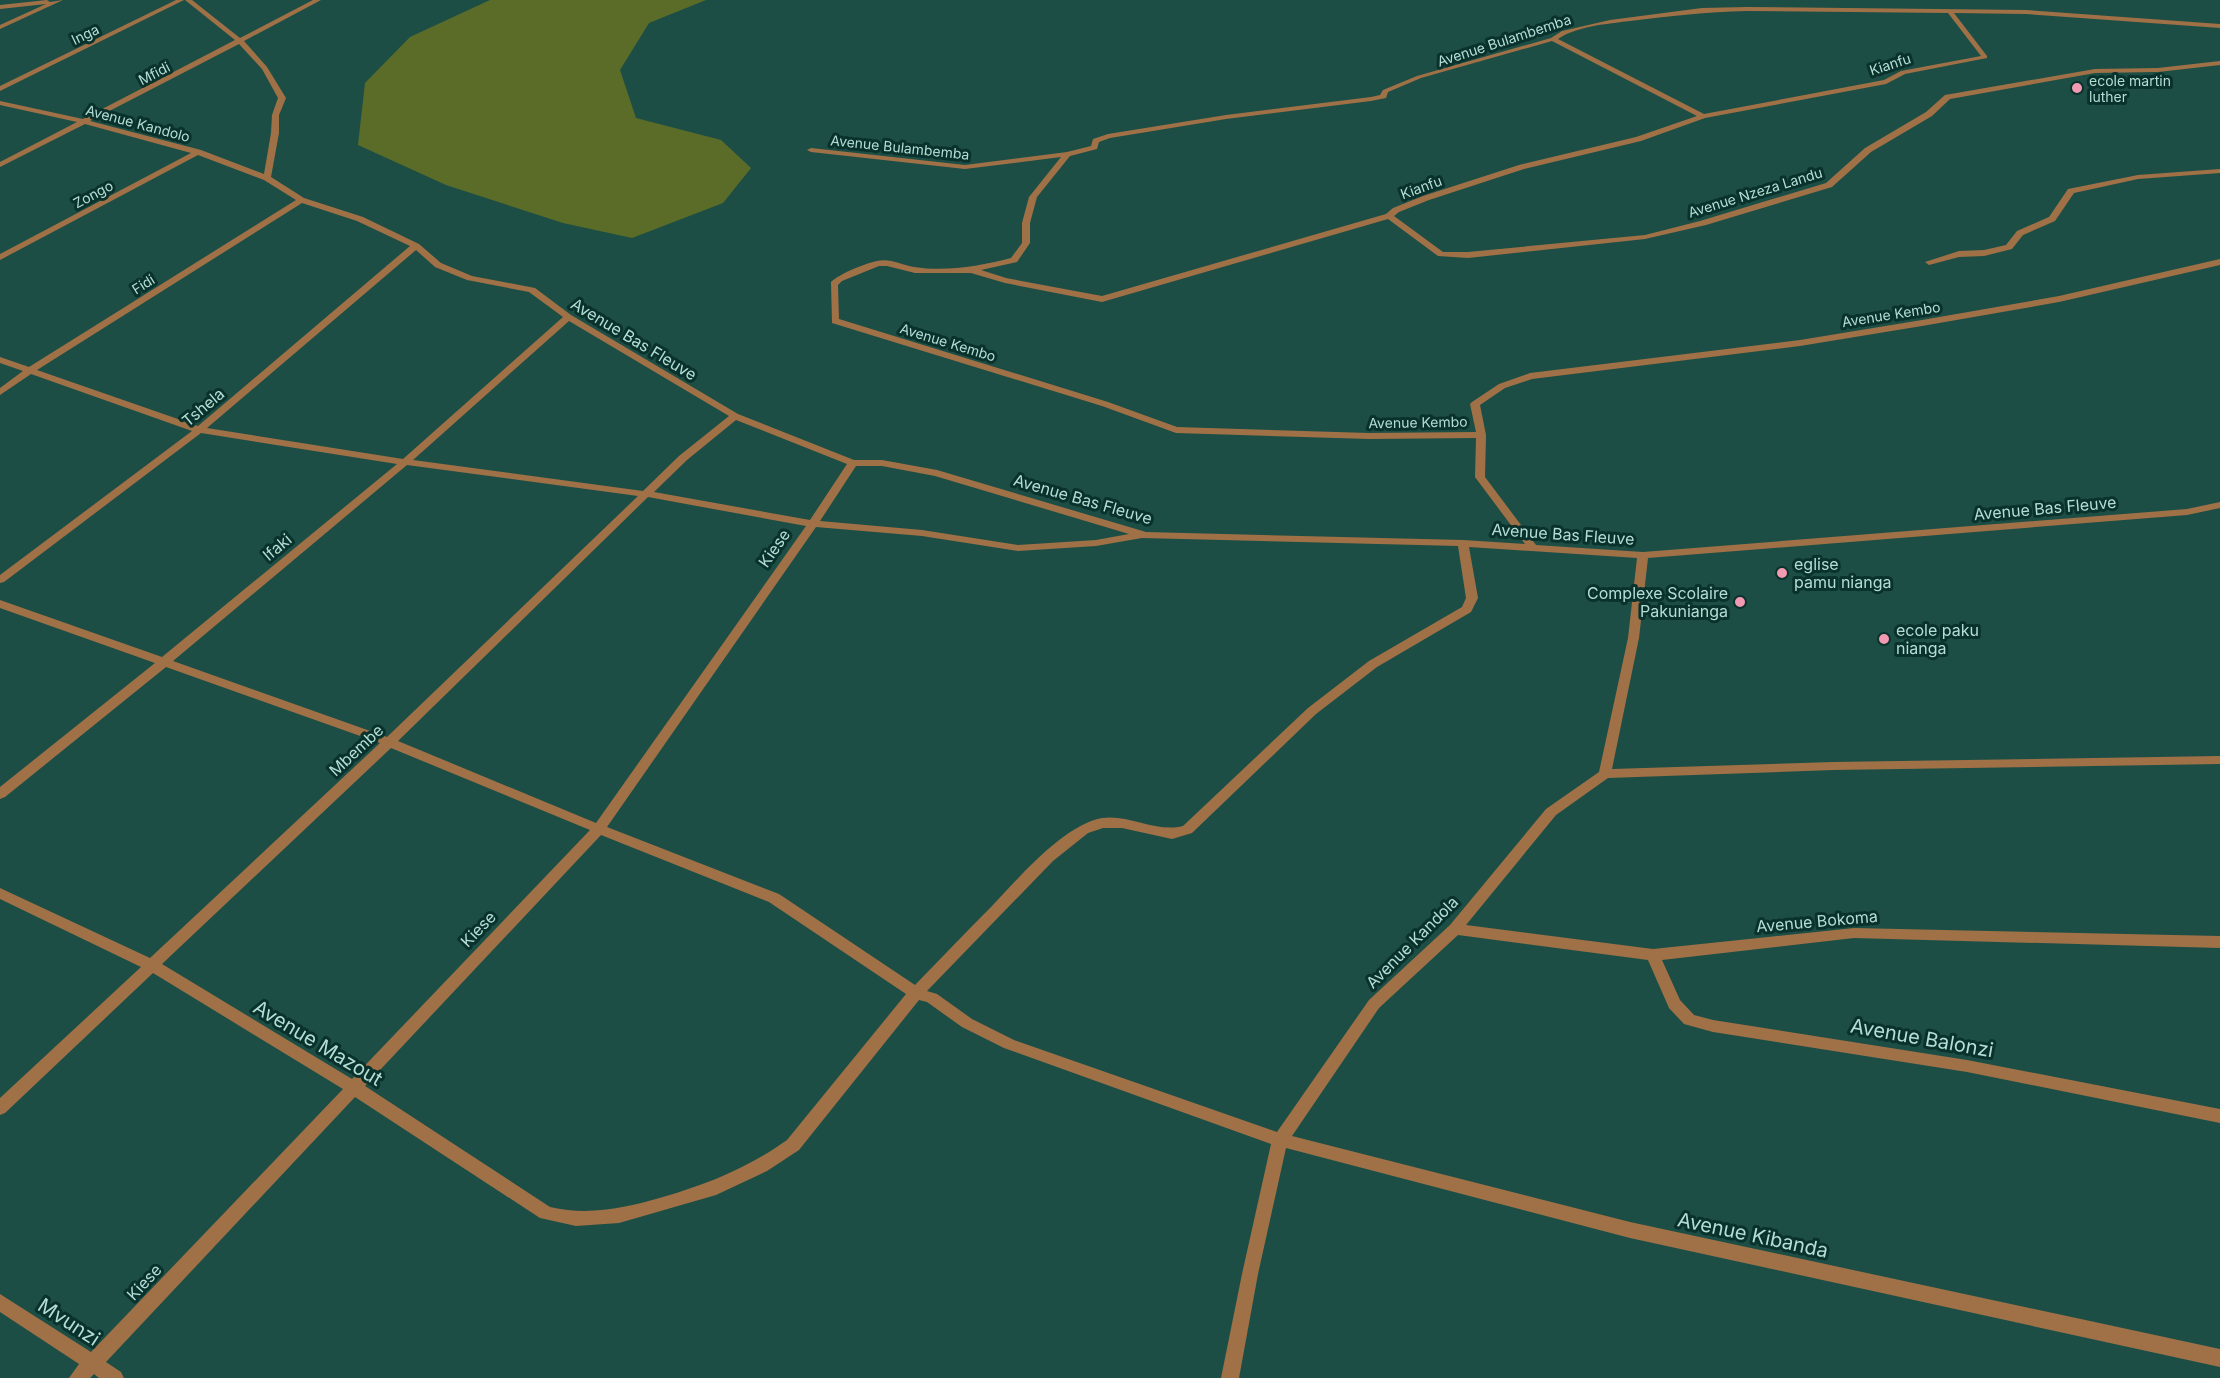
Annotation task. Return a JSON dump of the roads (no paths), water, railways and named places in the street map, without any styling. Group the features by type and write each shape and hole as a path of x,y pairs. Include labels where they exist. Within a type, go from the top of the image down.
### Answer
{"street":[{"path":"0,7 60,0"},
{"path":"0,27 60,0"},
{"name":"Inga","path":"0,89 181,0"},
{"path":"188,0 241,42 270,75 282,98 274,112 275,139 268,160 267,178"},
{"name":"Mfidi","path":"0,165 241,42 318,0"},
{"path":"1693,0 1702,10"},
{"path":"1795,0 1805,9"},
{"name":"Avenue Bulambemba","path":"811,150 965,167 1067,154 1094,147 1096,141 1108,136 1383,96 1385,91 1419,77 1553,39 1564,32 1610,22 1702,10 1805,9 2065,14 2217,26"},
{"name":"Kianfu","path":"973,270 1005,280 1102,299 1389,216 1396,210 1426,198 1522,167 1638,140 1703,116 1886,82 1903,72 1985,57 1951,12"},
{"path":"2217,26 2220,34"},
{"path":"1553,39 1703,116"},
{"name":"Avenue Nzeza Landu","path":"1389,216 1441,254 1468,255 1645,237 1703,223 1829,185 1869,150 1929,114 1948,97 2095,72 2158,70 2220,63"},
{"name":"Avenue Kandolo","path":"0,103 86,122 198,152 267,178"},
{"name":"Zongo","path":"0,257 198,152"},
{"path":"973,270 1014,260 1026,243 1026,223 1033,197 1067,154"},
{"path":"1929,262 1959,254 1984,253 2009,247 2020,233 2052,219 2071,190 2138,177 2220,171"},
{"name":"Avenue Bas Fleuve","path":"267,178 301,200 360,219 416,246 438,265 470,278 532,291 568,317 735,416 853,463 882,464 937,473 1144,535 1463,543 1643,555 2187,512 2220,506"},
{"name":"Fidi","path":"0,392 301,200"},
{"name":"Tshela","path":"0,580 200,430 416,246"},
{"name":"Avenue Kembo","path":"973,270 915,270 887,262 865,267 834,284 835,321 844,326 1105,404 1176,430 1369,436 1481,435 1475,404 1502,386 1530,376 1800,343 1911,325 2059,299 2220,262"},
{"name":"Ifaki","path":"0,794 163,663 405,462 568,317"},
{"path":"0,360 200,430 405,462 646,494 813,524 922,533 1018,548 1096,543 1144,535"},
{"name":"Mbembe","path":"0,1108 389,742 683,458 735,416"},
{"path":"1481,435 1480,477 1532,546"},
{"name":"Kiese","path":"78,1378 599,829 813,524 853,463"},
{"name":"Avenue Mazout","path":"0,893 151,965 352,1087 546,1213 561,1218 612,1219 723,1187 767,1165 793,1145 916,993 1048,857 1083,830 1102,823 1122,823 1172,834 1187,830 1312,711 1373,664 1467,609 1472,598 1463,543"},
{"path":"1643,555 1641,591 1632,652 1605,774 1845,766 2220,760"},
{"name":"Avenue Kibanda","path":"0,604 389,742 774,898 916,993 932,998 967,1023 1009,1044 1280,1140 1630,1230 2220,1358"},
{"name":"Avenue Kandola","path":"1230,1378 1250,1274 1280,1140 1374,1004 1455,929 1551,812 1605,774"},
{"name":"Avenue Bokoma","path":"1455,929 1653,956 1854,933 2220,942"},
{"name":"Avenue Balonzi","path":"1653,956 1674,1004 1689,1020 1713,1026 1967,1066 2220,1116"},
{"name":"Mvunzi","path":"0,1302 115,1378"}],"place":[{"name":"ecole martin luther","path":"2077,88"},
{"name":"eglise pamu nianga","path":"1782,573"},
{"name":"Complexe Scolaire Pakunianga","path":"1740,602"},
{"name":"ecole paku nianga","path":"1884,639"}]}
